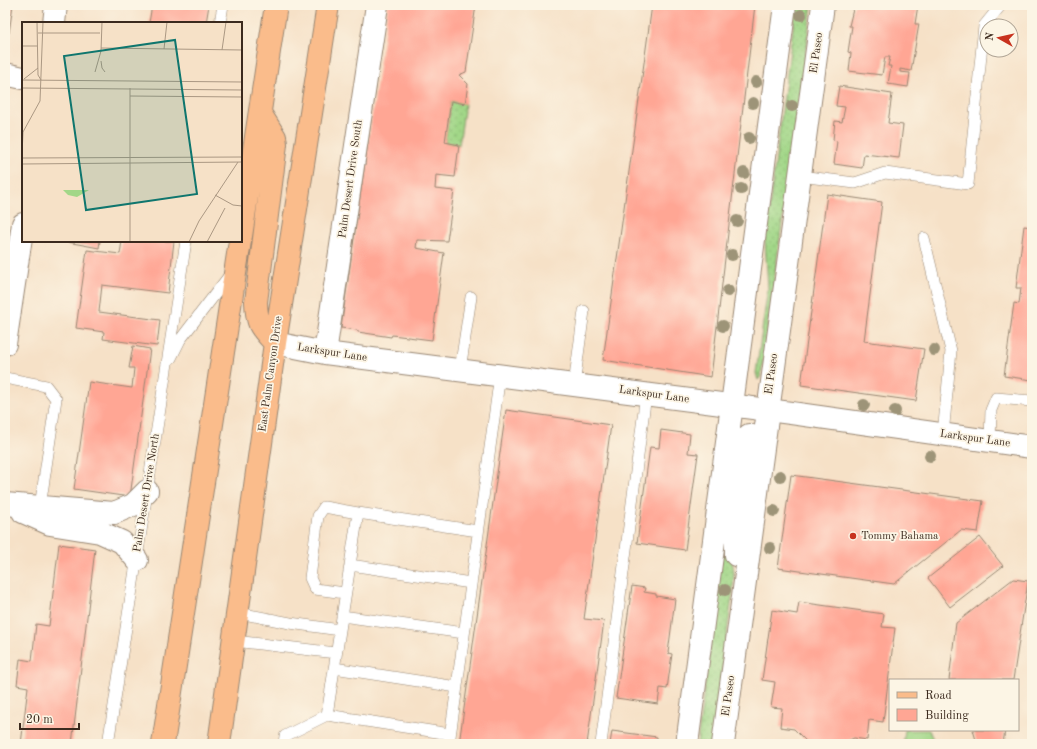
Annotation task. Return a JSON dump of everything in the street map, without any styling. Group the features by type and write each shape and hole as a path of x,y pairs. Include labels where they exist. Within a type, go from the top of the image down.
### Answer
{"main road":[{"path":"242,230 276,5"},
{"name":"East Palm Canyon Drive","path":"220,744 275,343 328,5"},
{"path":"260,113 275,137 276,144 256,302 259,327 275,343"},
{"path":"163,744 240,242"}],"street":[{"path":"54,22 56,5"},
{"name":"Palm Desert Drive South","path":"325,353 377,5"},
{"path":"687,744 785,5"},
{"name":"El Paseo","path":"723,744 823,5"},
{"path":"5,74 22,78"},
{"path":"5,344 8,297 22,229"},
{"name":"Larkspur Lane","path":"275,343 325,353 732,405 1032,448"},
{"path":"742,601 739,590 735,542 749,435"},
{"path":"5,504 114,513 132,505 147,491"},
{"path":"5,504 50,524 100,532 122,542 137,560"}],"lane":[{"path":"220,22 223,5"},
{"path":"800,176 855,183 885,173 968,184 984,26 1001,5"},
{"path":"924,238 951,351 943,435"},
{"name":"Palm Desert Drive North","path":"108,744 186,242"},
{"path":"167,365 180,340 219,291 236,265"},
{"path":"460,370 471,298"},
{"path":"574,385 584,312"},
{"path":"284,744 285,736 327,715 450,739 500,375"},
{"path":"5,378 46,386 56,399 40,507"},
{"path":"601,744 646,394"},
{"path":"990,442 991,410 996,398 1001,397 1032,401"},
{"path":"345,593 315,589 310,578 318,516 324,507 478,531"},
{"path":"327,715 358,513"},
{"path":"350,565 471,583"},
{"path":"239,612 290,623 340,630"},
{"path":"342,616 464,633"},
{"path":"235,641 336,653"},
{"path":"334,668 457,686"}],"green space":[{"path":"796,5 812,5 761,376 758,380 756,373 768,288 765,241"},
{"path":"451,101 465,104 459,145 445,142"},
{"path":"734,463 730,548 734,572 733,590 712,744 697,744"},
{"path":"905,731 929,731 935,744 903,744"}],"building":[{"path":"5,5 13,5 9,33 5,32"},
{"path":"152,5 209,5 206,22 149,22"},
{"path":"388,5 476,5 466,72 459,75 468,84 465,104 451,101 445,142 459,145 455,177 436,175 435,189 454,191 447,241 417,240 416,248 444,253 432,340 392,335 391,337 341,328"},
{"path":"652,5 755,5 711,377 603,360"},
{"path":"854,5 918,5 915,24 919,24 911,71 900,69 900,72 910,73 908,87 888,84 891,66 888,66 890,57 885,57 882,75 849,71 851,53 848,52 852,26 849,26"},
{"path":"839,86 892,94 888,123 903,125 899,158 864,154 862,168 834,164 837,141 833,140 835,121 842,122 845,107 836,106"},
{"path":"827,194 882,202 864,341 924,349 916,401 801,385"},
{"path":"1024,226 1032,227 1032,380 1004,376 1014,303 1019,304 1021,288 1016,288"},
{"path":"67,242 100,242 99,248"},
{"path":"122,242 174,242 168,293 102,285 99,312 160,320 157,346 103,339 104,332 76,328 87,250 120,254"},
{"path":"133,346 150,349 130,497 74,489 89,382 132,388 134,368 129,368"},
{"path":"506,410 611,425 584,619 604,621 587,744 459,744"},
{"path":"661,430 690,434 688,453 698,454 685,550 637,543 650,447 659,448"},
{"path":"791,475 983,501 978,532 961,530 894,584 778,568"},
{"path":"980,537 1003,566 950,607 928,578"},
{"path":"59,544 95,549 72,744 21,744 28,687 17,685 20,659 32,661 36,624 49,626"},
{"path":"1013,579 1028,581 1013,679 949,679 956,623"},
{"path":"632,586 645,588 644,592 656,594 656,596 675,599 668,653 672,654 667,689 660,688 658,704 616,698"},
{"path":"799,602 884,614 882,627 895,628 883,722 869,720 867,740 854,738 840,744 813,744 807,742 794,729 780,727 782,708 771,707 775,682 762,680 772,610 797,614"},
{"path":"612,731 657,737 657,744 610,744"},
{"path":"973,731 1005,731 1003,744 989,744 989,742 976,740"}],"place":[{"name":"Tommy Bahama","path":"853,536"}]}
